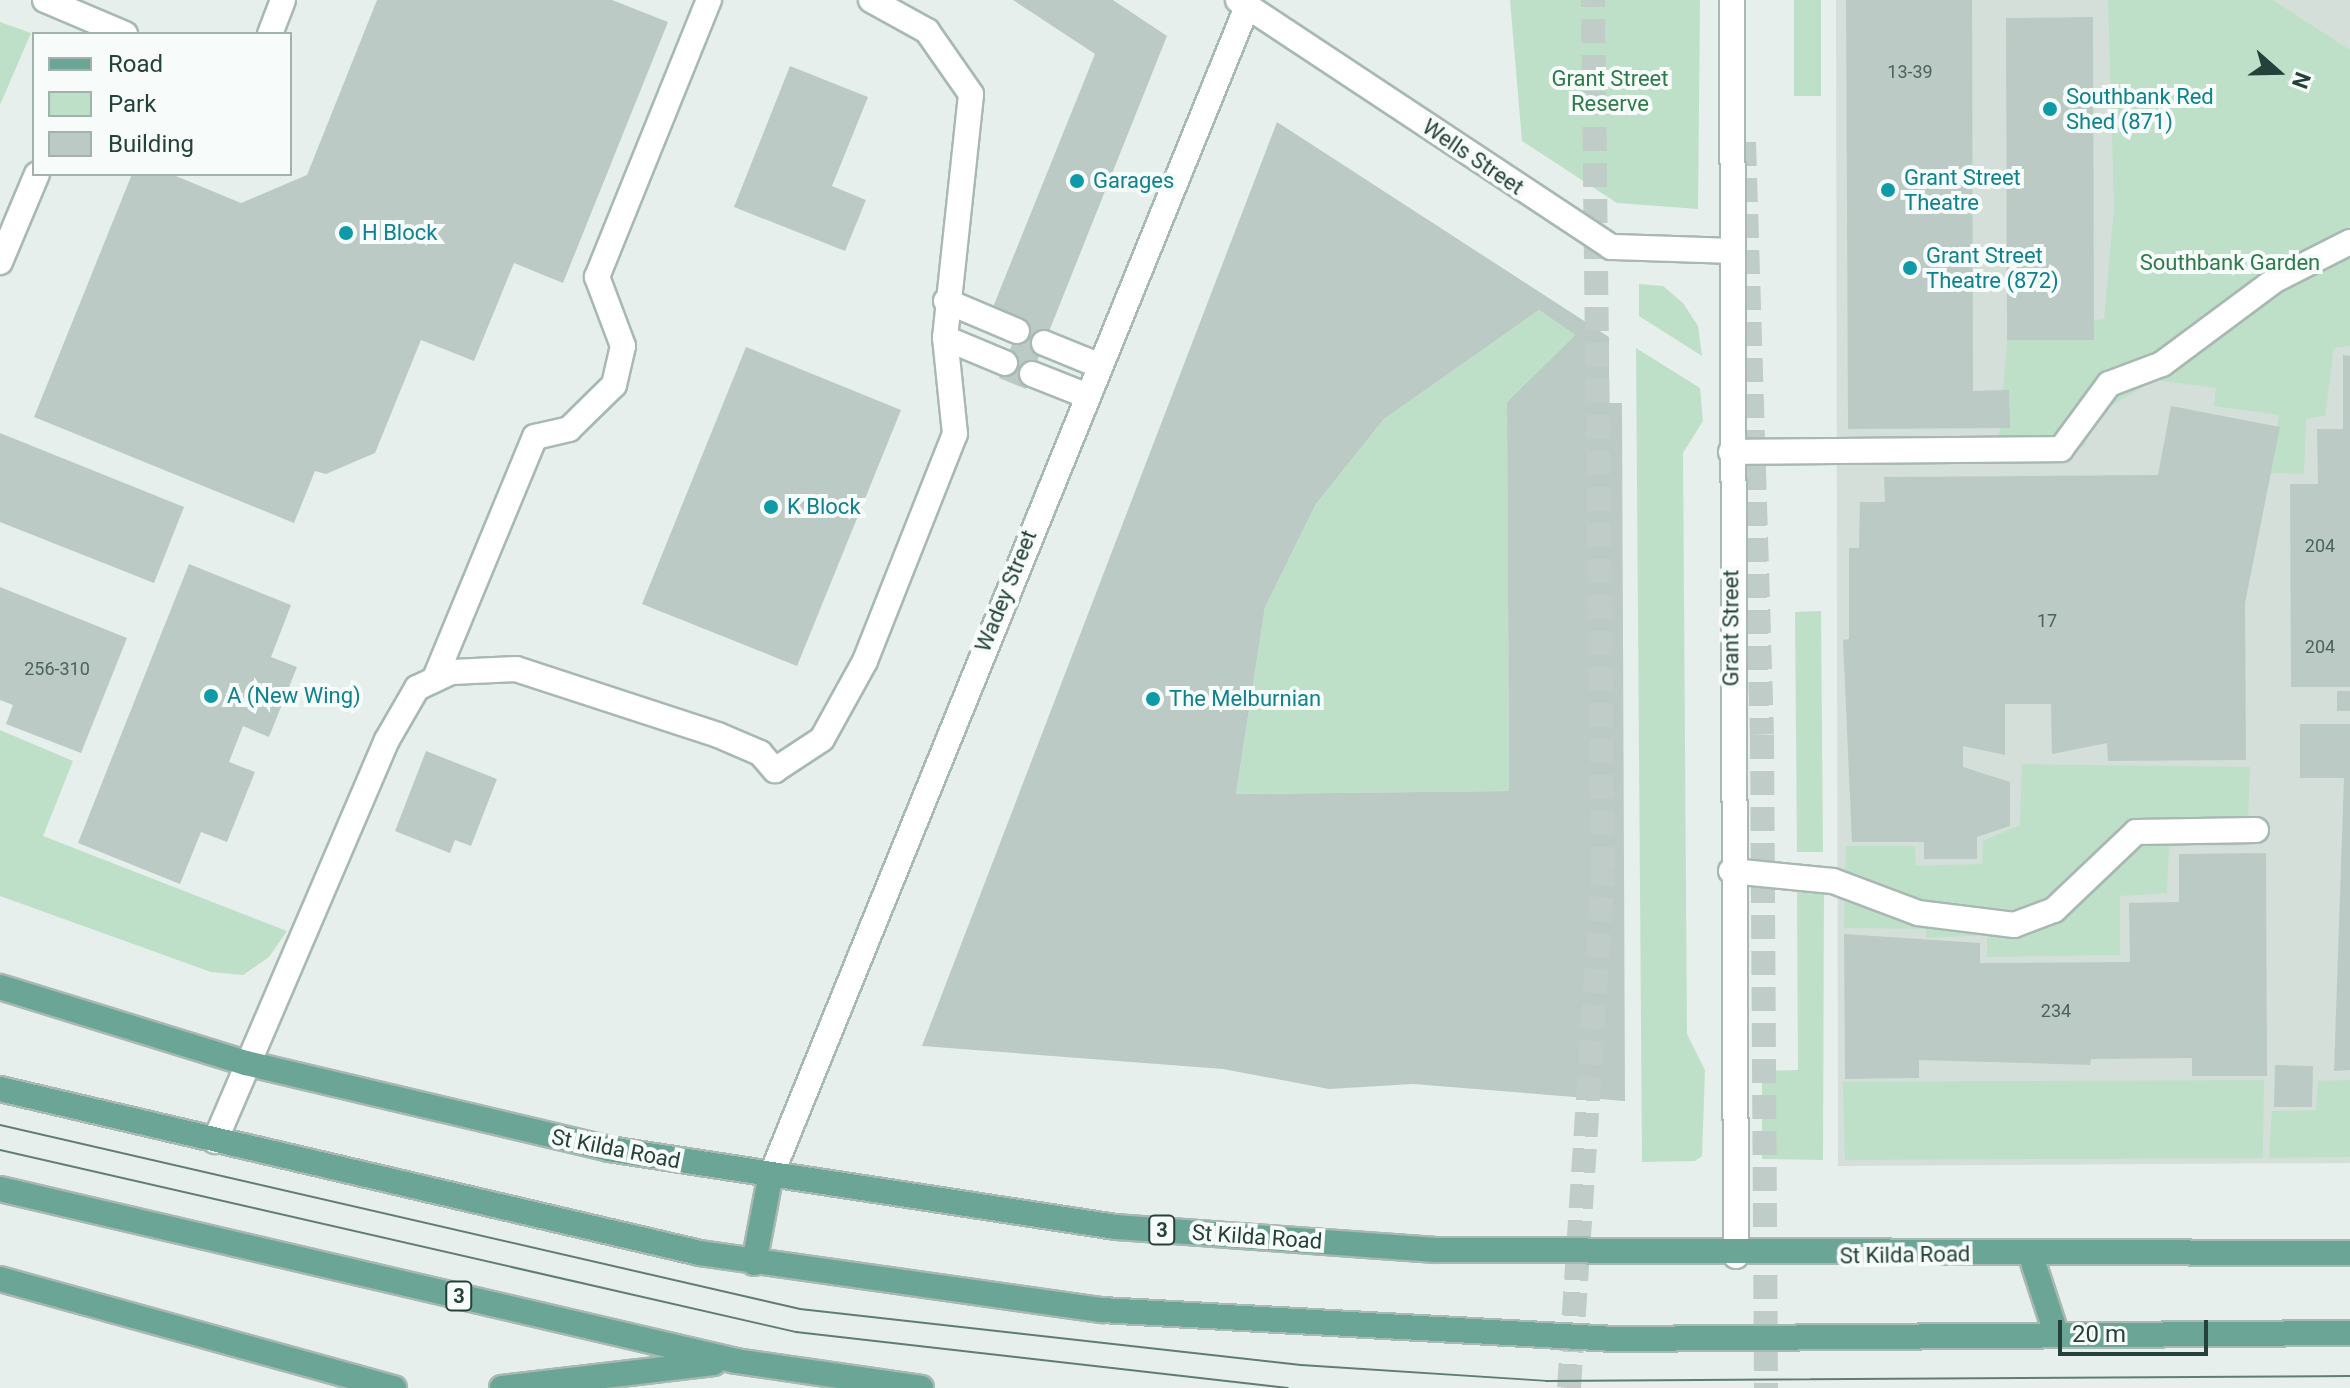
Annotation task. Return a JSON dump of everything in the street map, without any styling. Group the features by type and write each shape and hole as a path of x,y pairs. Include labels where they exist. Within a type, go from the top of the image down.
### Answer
{"main road":[{"name":"St Kilda Road","path":"0,987 246,1063 609,1149 770,1178 1116,1227 1434,1250 1736,1256 2350,1253"},
{"path":"0,1089 754,1263 1102,1310 1430,1332 1615,1339 2350,1333"},
{"path":"754,1263 770,1178"},
{"name":"3","path":"0,1189 736,1361 921,1388"},
{"path":"2030,1253 2056,1333"},
{"path":"0,1279 394,1388"},
{"path":"502,1388 736,1361"}],"street":[{"path":"45,0 97,29"},
{"path":"271,32 283,0"},
{"path":"435,678 535,437 569,429 614,385 623,346 597,277 709,0"},
{"path":"215,1141 387,740 411,696 435,678 516,669 718,735 760,753 775,770 822,739 865,661 953,448 945,338 946,301 971,94 927,31 871,0"},
{"name":"Grant Street","path":"1732,0 1729,251 1736,1256"},
{"name":"Wells Street","path":"1242,3 1611,247 1729,251"},
{"name":"Wadey Street","path":"770,1178 1242,3"},
{"path":"0,262 36,176"},
{"path":"1731,452 2061,449 2109,384 2162,364 2275,280 2350,242"},
{"path":"946,301 1017,331"},
{"path":"945,338 1005,363"},
{"path":"1044,343 1098,365"},
{"path":"1032,374 1085,395"},
{"path":"1731,871 1833,881 1918,913 2014,925 2054,910 2136,832 2256,830"}],"shaded area":[{"path":"1836,0 2350,0 2350,1163 1838,1166"}],"green space":[{"name":"Grant Street Reserve","path":"1510,0 1700,0 1698,209 1617,203 1522,141"},
{"path":"1794,0 1821,0 1821,96 1794,96"},
{"name":"Southbank Garden","path":"2108,0 2273,0 2350,50 2350,346 2334,348 2325,416 2306,419 2304,474 2270,473 2279,415 2214,406 2216,388 2154,380 2095,416 2084,447 1999,436 2008,332 2104,319 2114,208"},
{"path":"0,22 31,33 0,105"},
{"path":"1639,284 1663,286 1683,303 1698,326 1702,356 1639,316"},
{"path":"1539,310 1575,335 1507,402 1509,791 1236,794 1265,607 1316,504 1384,419"},
{"path":"1636,348 1700,388 1703,421 1683,453 1687,1034 1705,1070 1702,1156 1695,1161 1642,1162"},
{"path":"1821,611 1823,852 1797,852 1795,612"},
{"path":"0,730 73,761 43,836 287,931 269,957 243,975 211,972 0,896"},
{"path":"2022,764 2250,767 2247,846 2169,846 2167,893 2120,896 2120,955 1987,957 1987,935 1926,938 1926,929 1844,928 1846,846 1915,846 1916,866 1982,864 1983,841 2020,825"},
{"path":"1797,892 1824,893 1823,1160 1762,1159 1762,1071 1798,1070"},
{"path":"2264,1080 2263,1158 1845,1160 1843,1082"},
{"path":"2350,1080 2350,1157 2269,1158 2272,1111 2316,1110 2318,1081"}],"building":[{"name":"H Block","path":"377,0 612,0 668,22 563,283 514,263 474,361 421,340 375,453 326,474 315,471 294,523 34,417 131,176 176,176 241,203 307,175"},
{"name":"Garages","path":"1013,0 1113,0 1167,36 1026,389 999,378 1022,319 993,307 1095,54"},
{"name":"Grant Street Theatre (872)","path":"1846,0 1972,0 1973,391 2009,390 2010,428 1848,429"},
{"name":"Southbank Red Shed (871)","path":"2093,17 2094,340 2007,340 2006,18"},
{"path":"790,66 868,97 832,186 866,200 845,251 734,207"},
{"name":"The Melburnian","path":"1277,122 1609,337 1609,403 1622,403 1625,1101 1413,1084 1329,1089 1223,1069 922,1046","holes":["1539,310 1575,335 1507,402 1509,791 1236,794 1265,607 1316,504 1384,419"]},
{"name":"K Block","path":"746,347 901,410 797,666 642,604"},
{"path":"2343,355 2350,356 2350,687 2291,687 2290,484 2318,484 2317,429 2343,429"},
{"path":"2171,406 2280,427 2245,603 2246,760 2108,761 2107,743 2052,754 2051,704 2005,704 2005,755 1963,746 1963,767 2010,782 2010,826 1977,837 1977,859 1924,859 1924,842 1852,842 1843,640 1849,639 1849,548 1859,548 1860,502 1885,502 1884,477 2158,475"},
{"path":"0,433 184,507 154,583 0,522"},
{"name":"A (New Wing)","path":"189,564 291,605 271,657 297,667 269,737 243,726 229,762 255,772 227,842 201,832 180,884 78,843"},
{"path":"0,587 127,638 81,753 6,724 13,705 0,700"},
{"path":"2337,691 2350,691 2350,711 2337,711"},
{"path":"2300,724 2350,724 2350,1070 2334,1071 2344,778 2300,778"},
{"path":"426,751 497,779 471,846 455,840 450,853 395,831"},
{"path":"2266,853 2267,1076 2192,1076 2192,1058 2091,1059 2090,1065 1919,1060 1919,1078 1845,1079 1844,934 1980,943 1980,963 2130,962 2129,903 2179,902 2179,854"},
{"path":"2275,1065 2313,1066 2312,1107 2274,1107"}],"tunnel":[{"path":"1569,1388 1603,871 1593,0"},
{"path":"1744,142 1762,735 1766,1388"}],"tram line":[{"path":"0,1125 800,1309 1301,1365 1546,1381 2350,1376"},
{"path":"0,1150 796,1332 1288,1388"}],"place":[{"name":"Southbank Red Shed (871)","path":"2050,109"},
{"name":"Garages","path":"1077,181"},
{"name":"Grant Street Theatre","path":"1888,190"},
{"name":"H Block","path":"346,233"},
{"name":"Grant Street Theatre (872)","path":"1910,268"},
{"name":"K Block","path":"771,507"},
{"name":"A (New Wing)","path":"211,696"},
{"name":"The Melburnian","path":"1153,699"}]}
